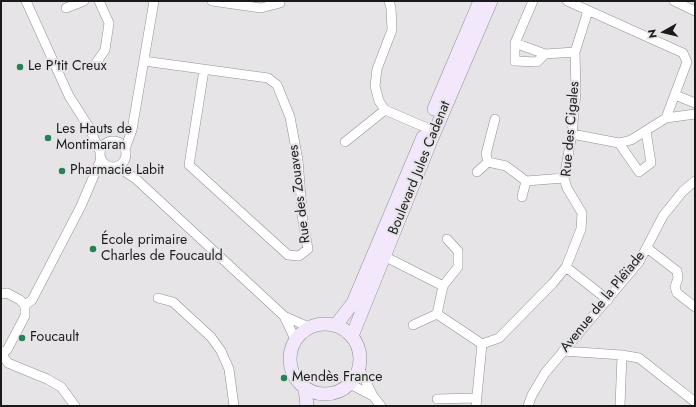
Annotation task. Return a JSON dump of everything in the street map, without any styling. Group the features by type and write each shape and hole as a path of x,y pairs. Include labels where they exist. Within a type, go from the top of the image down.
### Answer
{"street":[{"path":"26,1 69,96 90,129 101,156 107,166 115,167 136,179 284,316 309,327"},
{"path":"66,8 84,1"},
{"path":"96,63 105,50 108,23 99,1"},
{"path":"92,182 102,173 124,162 132,130 154,1"},
{"path":"212,1 261,8 280,2 279,1"},
{"path":"389,1 392,14 392,30 377,69 375,86 385,110 427,128"},
{"name":"Boulevard Jules Cadenat","path":"336,325 353,302 480,1"},
{"name":"Boulevard Jules Cadenat","path":"352,336 490,1"},
{"path":"533,1 515,43 515,61 537,62 545,54"},
{"path":"567,1 683,53 687,62 666,118"},
{"path":"674,1 695,11"},
{"name":"Rue des Cigales","path":"482,344 499,338 566,267 581,229 582,213 567,188 564,178 572,134 576,92 576,52 588,11"},
{"path":"515,43 545,54 576,52"},
{"name":"Rue des Zouaves","path":"144,61 268,78 277,85 290,117 298,160 303,222 308,249 299,256 288,255 189,165 204,70"},
{"path":"675,95 695,103"},
{"path":"345,142 385,110"},
{"path":"572,134 619,142 631,140 666,118 695,114"},
{"path":"488,162 486,154 495,118"},
{"path":"90,129 113,142 126,152 136,179"},
{"path":"24,305 32,300 92,182 104,144 113,142 132,130"},
{"path":"619,142 639,172 651,163 646,131"},
{"path":"476,172 488,162"},
{"path":"488,162 506,166 526,181 564,178"},
{"path":"522,197 526,181"},
{"name":"Avenue de la Pléïade","path":"528,406 532,395 545,373 639,262 663,216 683,191 695,181"},
{"path":"437,314 443,286 458,267 458,251 447,239"},
{"path":"647,248 677,271 675,287 677,293 695,307"},
{"path":"384,256 443,286"},
{"path":"566,267 608,300"},
{"path":"1,294 7,293 20,300 24,305 24,316 7,350 1,353 8,363 47,378 61,387 75,406"},
{"path":"158,298 173,302 211,337 221,351 228,369 234,406"},
{"path":"437,314 482,344 476,402 437,399"},
{"path":"412,325 437,314"},
{"path":"284,316 295,339"},
{"path":"318,324 336,325 352,336 358,346 360,357 359,368 350,384 341,390 322,394 305,388 293,374 289,356 295,339 309,327 318,324"},
{"path":"563,351 622,355 639,358 695,402"},
{"path":"620,406 622,355"},
{"path":"359,368 373,396 381,406"},
{"path":"350,384 373,396"},
{"path":"305,388 307,406"},
{"path":"311,406 322,394"}],"place":[{"name":"Le P'tit Creux","path":"20,67"},
{"name":"Les Hauts de Montimaran","path":"48,138"},
{"name":"Pharmacie Labit","path":"62,171"},
{"name":"École primaire Charles de Foucauld","path":"93,249"},
{"name":"Foucault","path":"22,338"},
{"name":"Mendès France","path":"284,378"}]}
